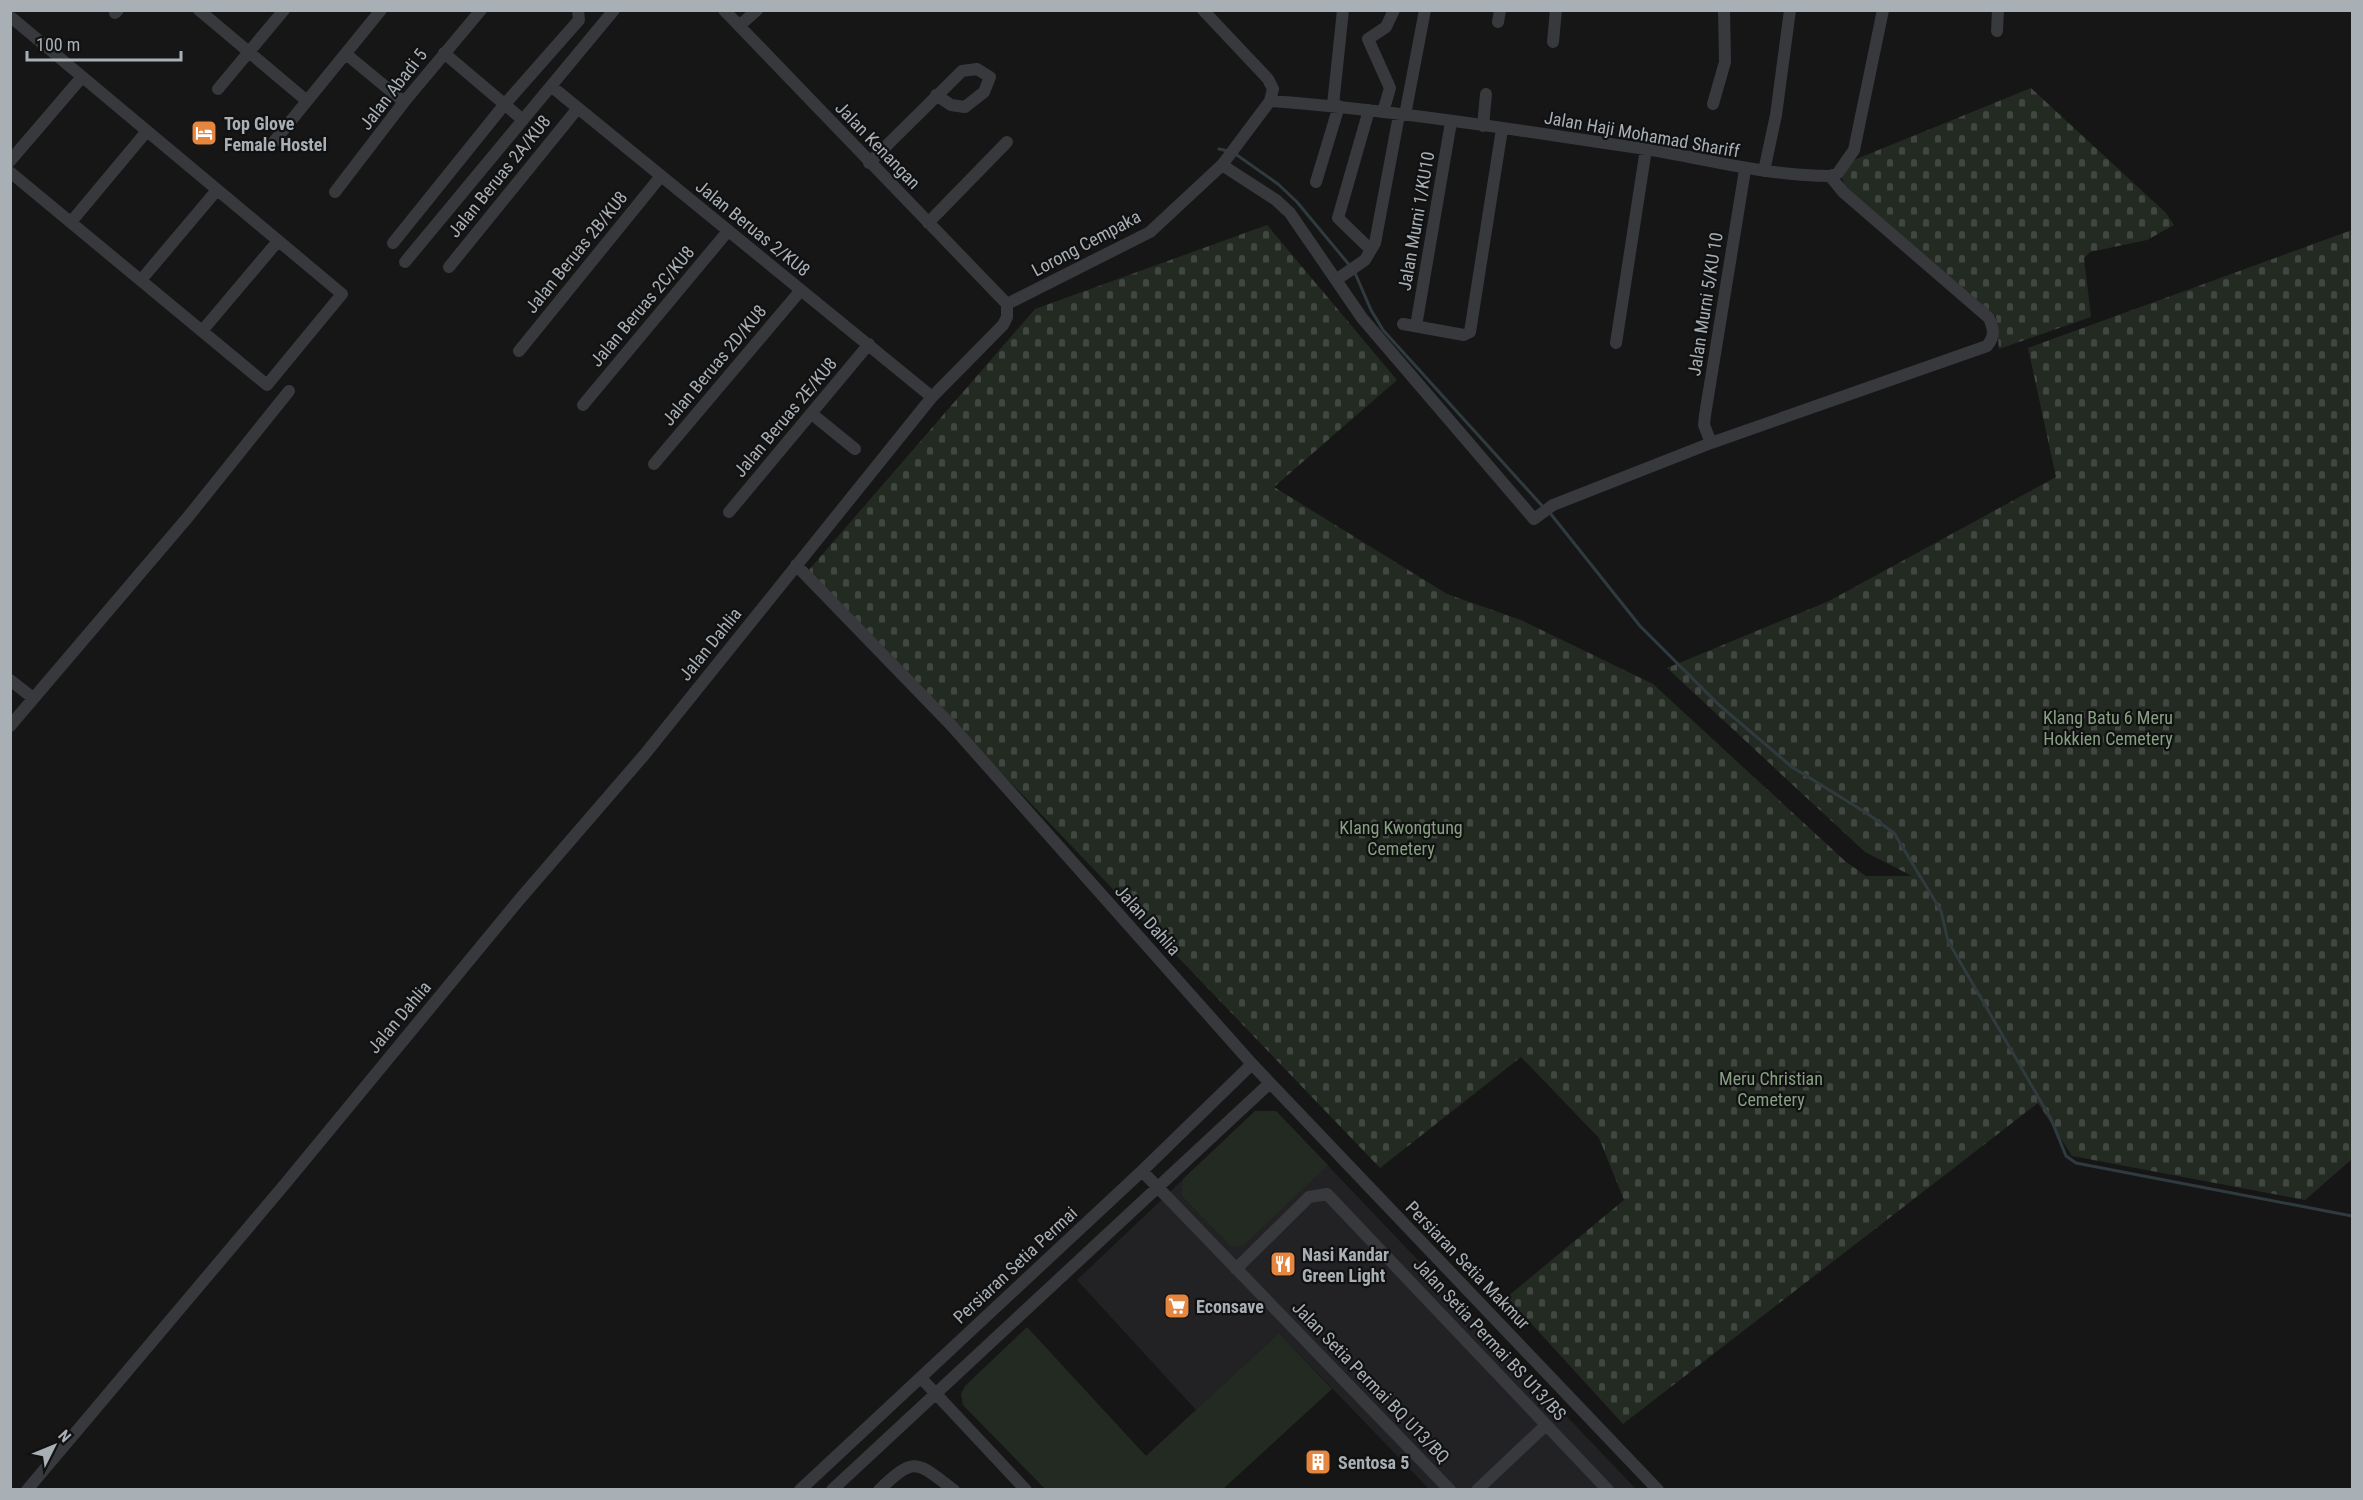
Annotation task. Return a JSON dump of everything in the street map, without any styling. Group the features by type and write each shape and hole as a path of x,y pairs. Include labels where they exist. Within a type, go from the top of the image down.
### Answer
{"street":[{"path":"199,10 307,100"},
{"path":"218,89 284,10"},
{"path":"272,144 381,10"},
{"name":"Jalan Abadi 5","path":"335,192 404,102 481,10"},
{"path":"393,243 504,105 579,20 578,10"},
{"path":"405,262 614,10"},
{"name":"Jalan Kenangan","path":"724,10 1007,304"},
{"path":"739,26 757,10"},
{"path":"1203,10 1268,80 1273,89 1270,101"},
{"path":"1316,182 1336,106 1343,10"},
{"path":"1383,112 1390,88 1368,39 1386,27 1394,10"},
{"path":"1346,274 1365,260 1376,240 1425,10"},
{"path":"1552,42 1556,10"},
{"path":"1713,104 1725,62 1724,10"},
{"path":"1764,171 1776,115 1790,10"},
{"path":"1228,158 1290,213 1346,274 1362,318 1534,519 1548,509 1711,443 1975,352 1987,346 1993,339 1993,329 1989,318 1843,192 1830,176 1838,173 1854,150 1884,10"},
{"path":"1997,31 1998,10"},
{"path":"10,171 267,385 342,294 12,16"},
{"path":"444,53 523,120"},
{"path":"346,54 404,102"},
{"path":"10,161 82,76"},
{"name":"Jalan Beruas 2/KU8","path":"551,86 932,397"},
{"path":"1482,126 1486,94"},
{"path":"869,163 936,95"},
{"name":"Jalan Haji Mohamad Shariff","path":"1270,101 1336,106 1482,126 1646,150 1745,170 1830,176"},
{"name":"Lorong Cempaka","path":"1007,304 1150,232 1228,158 1270,101"},
{"name":"Jalan Beruas 2A/KU8","path":"449,267 578,108"},
{"path":"1369,110 1338,219 1371,250"},
{"name":"Jalan Murni 1/KU10","path":"1451,122 1410,325 1464,335 1470,332 1502,129"},
{"path":"71,222 147,131"},
{"path":"928,223 1007,142"},
{"path":"1616,343 1646,150"},
{"name":"Jalan Murni 5/KU 10","path":"1711,443 1704,425 1705,415 1745,170"},
{"name":"Jalan Beruas 2B/KU8","path":"519,351 661,176"},
{"path":"141,280 217,190"},
{"name":"Jalan Beruas 2C/KU8","path":"583,405 729,231"},
{"path":"202,331 278,241"},
{"name":"Jalan Beruas 2D/KU8","path":"654,464 801,290"},
{"name":"Jalan Dahlia","path":"27,1490 285,1184 519,900 645,754 932,397 1003,325 1007,317 1007,304"},
{"name":"Jalan Beruas 2E/KU8","path":"729,512 869,344"},
{"path":"10,726 188,517 289,391"},
{"path":"812,414 855,449"},
{"name":"Jalan Dahlia","path":"796,565 951,725 1251,1064"},
{"path":"11,682 33,698"},
{"name":"Persiaran Setia Makmur","path":"1251,1064 1658,1490"},
{"name":"Persiaran Setia Permai","path":"800,1490 1142,1171 1251,1064"},
{"path":"832,1490 1270,1083"},
{"name":"Jalan Setia Permai BQ U13/BQ","path":"1142,1171 1450,1490"},
{"name":"Jalan Setia Permai BS U13/BS","path":"1236,1269 1310,1197 1327,1194 1608,1490"},
{"path":"921,1378 1026,1490"},
{"path":"1478,1490 1546,1425"},
{"path":"879,1490 900,1470 915,1466 923,1467 954,1490"}],"shaded area":[{"path":"1255,1111 1276,1111 1636,1489 1429,1489 1279,1333 1196,1410 1077,1280"}],"green space":[{"path":"2031,88 2166,213 2174,225 2147,240 2090,252 2084,258 2091,317 1999,349 1996,316 1846,189 1842,178 1854,160"},
{"path":"1267,225 1397,380 1274,487 1447,594 1521,620 1653,684 1845,861 1866,876 1912,876 1865,852 1667,668 1829,601 2056,477 2028,348 2352,230 2352,1159 2305,1200 2072,1156 2038,1103 1623,1424 1507,1297 1624,1200 1599,1138 1521,1057 1380,1168 808,571 1035,309"},
{"path":"1255,1111 1276,1111 1328,1165 1243,1246 1232,1247 1182,1196 1183,1179"},
{"path":"1027,1327 1146,1456 1279,1333 1332,1389 1223,1489 1045,1489 963,1405 961,1394 965,1386"}],"waterway":[{"path":"1219,149 1228,151"},
{"path":"1234,153 1278,184 1297,202 1351,267"},
{"path":"1355,273 1371,310 1383,330 1545,509"},
{"path":"1550,513 1640,626 1718,704 1792,767 1868,814 1894,833 1941,911 1948,941 2051,1119 2066,1156 2076,1163 2352,1216"}],"place":[{"name":"Top Glove Female Hostel","path":"204,133"},
{"name":"Nasi Kandar Green Light","path":"1283,1264"},
{"name":"Econsave","path":"1177,1306"},
{"name":"Sentosa 5","path":"1318,1462"}],"park label":[{"name":"Klang Batu 6 Meru Hokkien Cemetery","path":"2108,727"},
{"name":"Klang Kwongtung Cemetery","path":"1401,837"},
{"name":"Meru Christian Cemetery","path":"1771,1088"}]}
